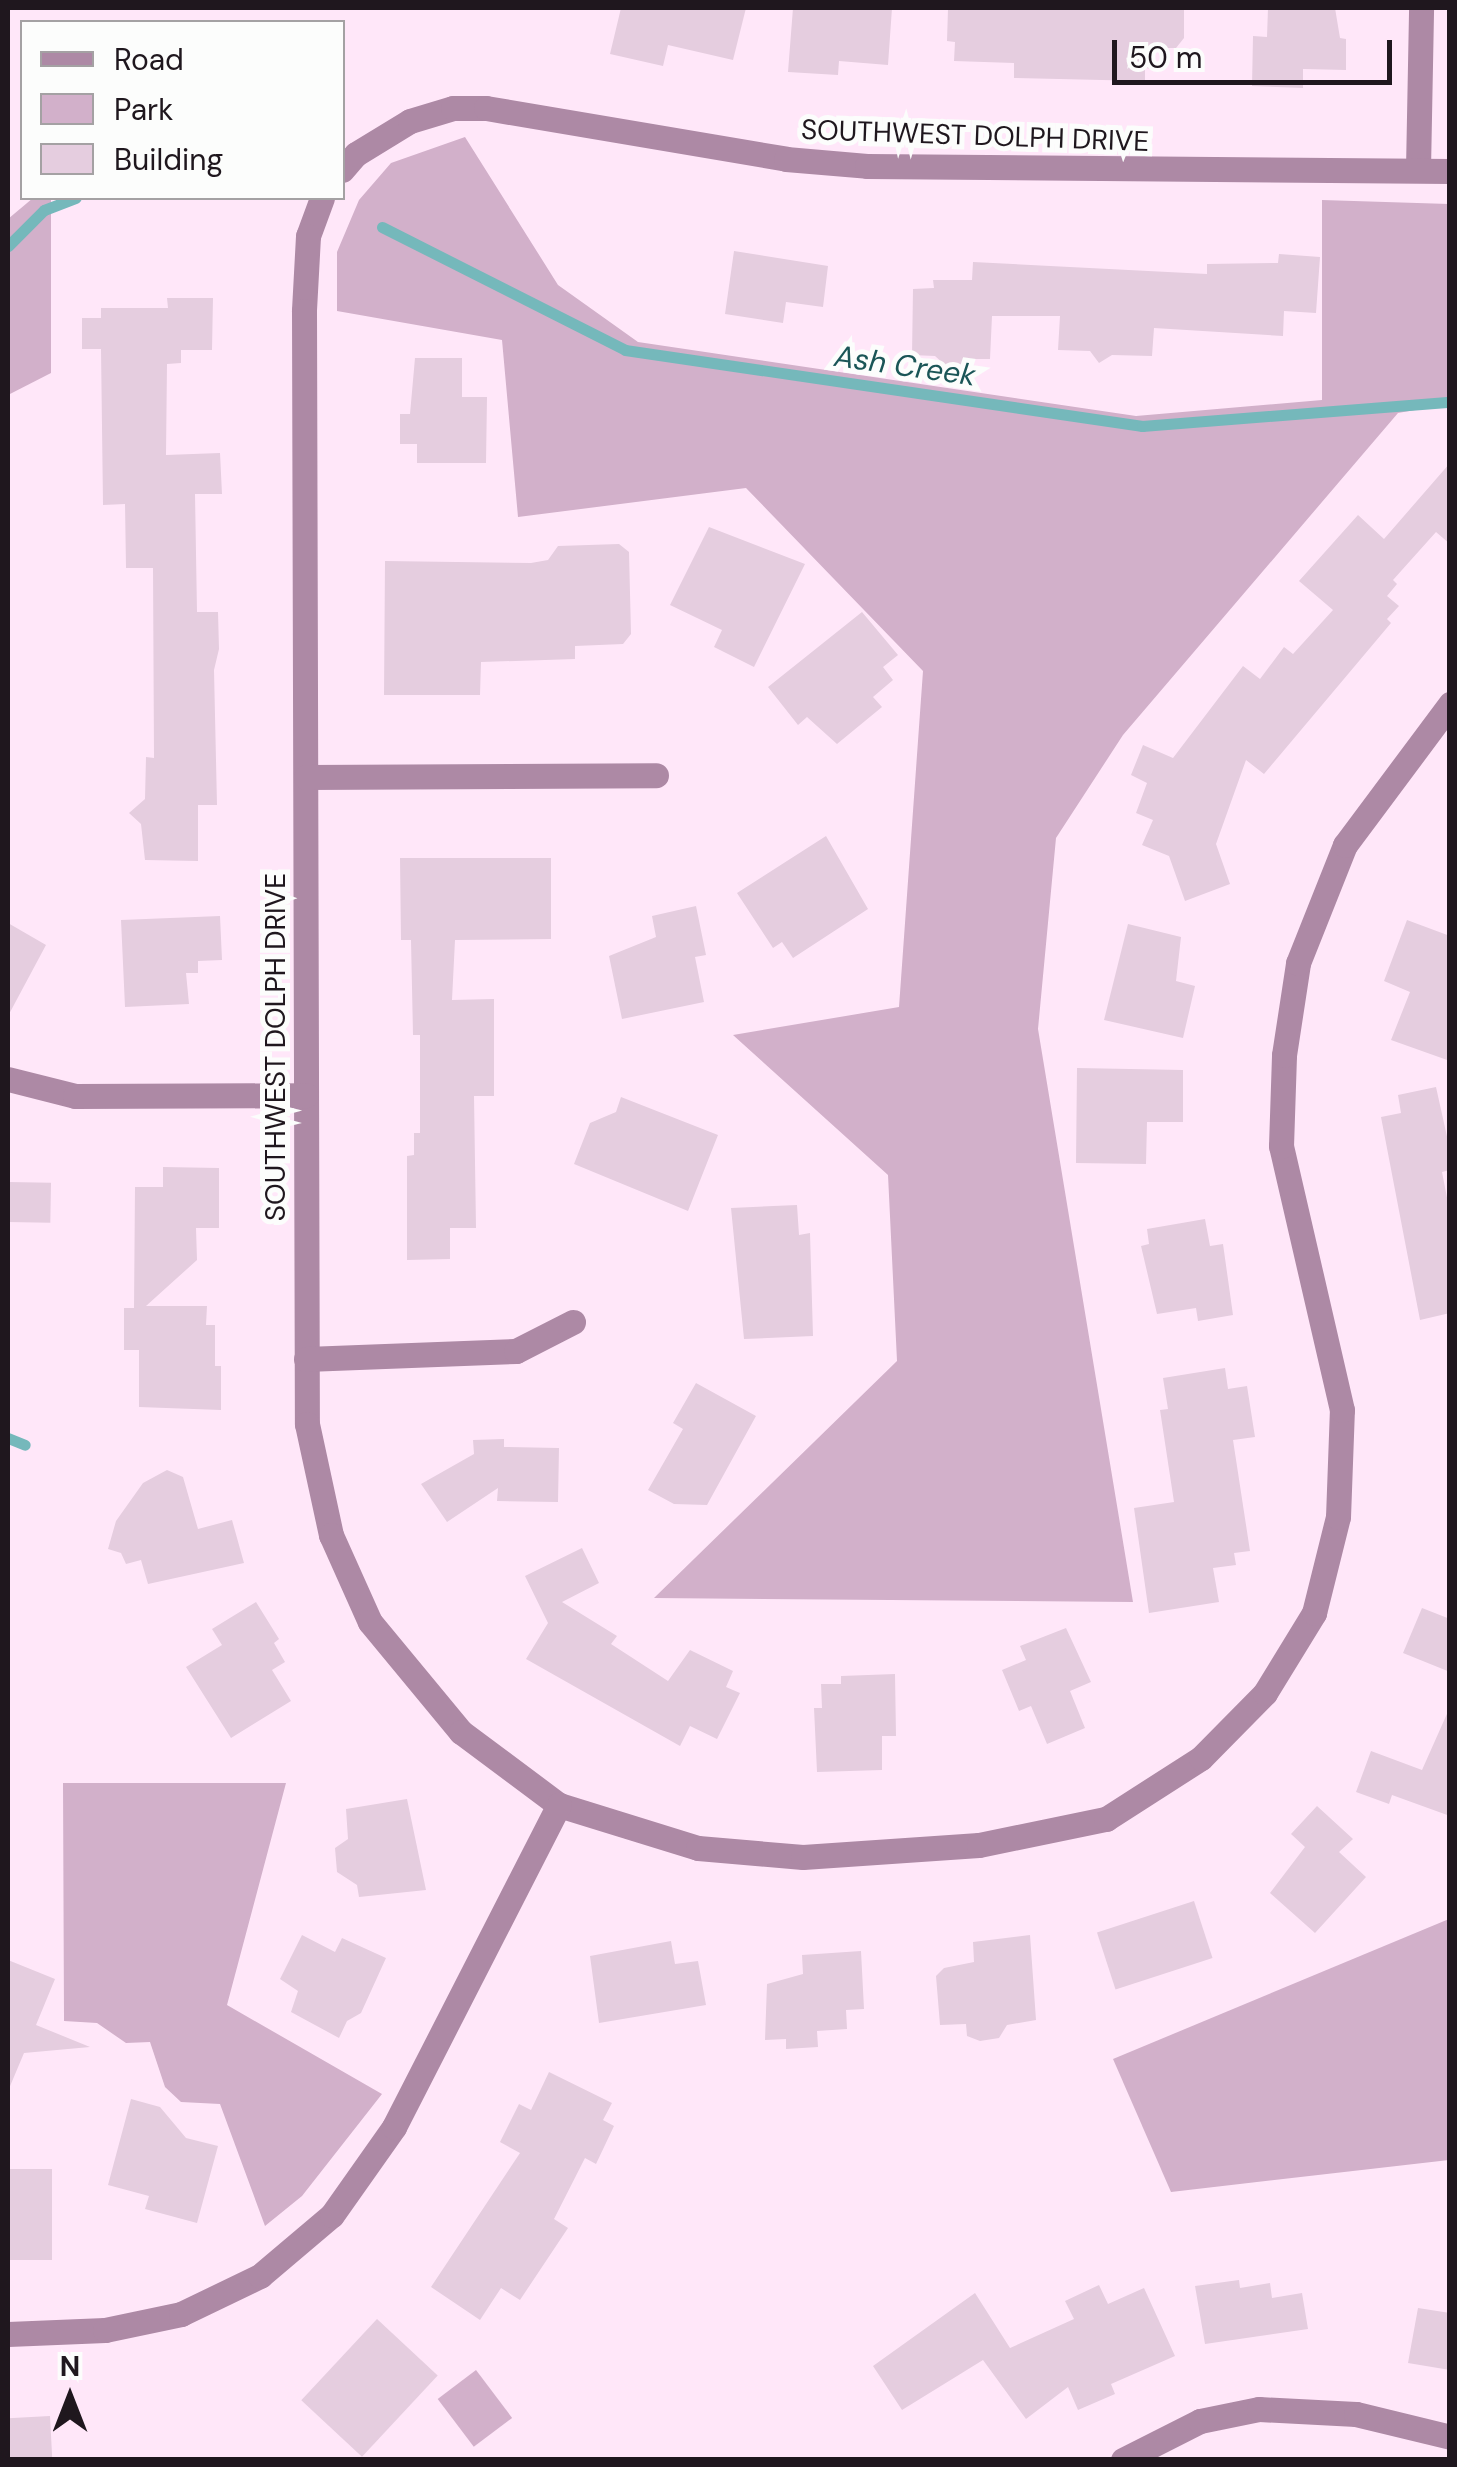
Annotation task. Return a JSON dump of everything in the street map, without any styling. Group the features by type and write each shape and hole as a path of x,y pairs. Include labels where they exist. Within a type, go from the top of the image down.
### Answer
{"street":[{"path":"1418,169 1421,8"},
{"name":"SOUTHWEST DOLPH DRIVE","path":"345,167 356,154 410,121 453,108 850,164 1450,171"},
{"name":"SOUTHWEST DOLPH DRIVE","path":"321,200 308,236 304,312 306,1359 315,1477 331,1535 370,1622 461,1732 558,1805 698,1848 802,1857 979,1846 1106,1819 1201,1758 1265,1694 1314,1613 1338,1517 1342,1410 1280,1146 1284,1054 1298,963 1345,845 1450,704"},
{"path":"306,777 656,775"},
{"path":"8,1079 75,1096 306,1096"},
{"path":"306,1359 516,1351 574,1322"},
{"path":"8,2334 106,2330 180,2314 260,2276 332,2215 394,2127 558,1805"},
{"path":"1123,2460 1200,2421 1259,2409 1356,2414 1450,2438"}],"green space":[{"path":"465,137 558,285 638,342 1136,416 1322,400 1322,200 1449,204 1449,404 1398,413 1123,735 1056,838 1038,1029 1133,1602 654,1598 897,1361 888,1175 733,1035 899,1007 923,671 746,488 518,517 502,340 337,311 337,252 359,200 391,163"},
{"path":"31,200 51,200 51,373 8,395 8,219"},
{"path":"63,1783 286,1783 227,2005 382,2094 302,2196 265,2226 220,2104 181,2102 165,2087 150,2042 126,2043 97,2023 64,2021"},
{"path":"1449,1919 1449,2160 1171,2192 1113,2059"},
{"path":"476,2370 512,2418 474,2447 438,2399"}],"building":[{"path":"621,8 746,8 733,60 668,45 663,66 610,54"},
{"path":"793,8 892,8 888,65 839,61 838,75 788,72"},
{"path":"1184,8 1184,38 1176,48 1154,48 1154,69 1145,68 1145,81 1014,78 1014,63 954,61 955,42 947,41 948,9"},
{"path":"1268,8 1335,8 1340,38 1346,39 1346,70 1303,69 1303,88 1252,86 1253,36 1267,37"},
{"path":"734,251 828,266 823,307 786,302 783,323 725,314"},
{"path":"1279,254 1320,257 1316,313 1284,311 1283,336 1154,328 1152,356 1112,355 1099,363 1090,351 1058,350 1060,316 992,316 990,359 970,359 955,374 935,356 912,355 913,289 934,288 933,280 972,280 973,262 1207,274 1207,264 1278,263"},
{"path":"167,298 213,298 212,350 181,350 181,363 167,364 166,455 220,453 222,494 195,494 197,612 218,612 219,649 214,670 217,805 198,805 198,861 145,860 141,824 129,813 145,799 146,757 154,758 153,568 126,568 125,504 103,505 101,349 82,349 82,318 101,318 101,308 168,308"},
{"path":"415,358 462,358 462,397 487,397 486,463 417,463 417,444 400,444 400,414 410,414"},
{"path":"1450,463 1450,544 1436,532 1393,580 1397,584 1387,596 1399,606 1387,619 1391,623 1264,774 1246,760 1216,844 1230,884 1185,901 1169,856 1142,845 1153,820 1136,813 1147,783 1131,775 1143,745 1173,758 1243,666 1260,679 1284,647 1293,654 1333,610 1299,581 1358,515 1384,539"},
{"path":"709,527 805,564 754,667 714,647 722,630 670,605"},
{"path":"619,544 629,552 631,634 623,644 575,646 575,659 481,662 480,695 384,695 385,561 531,563 548,560 558,546"},
{"path":"862,612 898,655 883,667 893,680 873,697 882,707 837,744 807,717 798,725 768,687"},
{"path":"826,836 868,909 793,958 782,942 773,948 737,893"},
{"path":"400,858 551,858 551,939 455,940 452,1000 494,999 494,1096 474,1096 476,1228 450,1228 450,1259 407,1260 407,1156 414,1155 414,1133 420,1133 420,1035 413,1035 411,940 401,940"},
{"path":"696,906 706,955 695,957 704,1002 622,1019 609,956 656,937 652,916"},
{"path":"220,916 222,960 198,961 198,973 186,973 189,1004 125,1007 121,920"},
{"path":"1407,920 1450,936 1450,1061 1391,1040 1410,992 1384,981"},
{"path":"8,923 46,945 8,1016"},
{"path":"1128,924 1181,937 1176,981 1195,986 1183,1038 1104,1020"},
{"path":"1077,1068 1183,1070 1183,1122 1147,1122 1146,1164 1076,1163"},
{"path":"1436,1087 1450,1150 1450,1170 1442,1172 1450,1213 1450,1313 1420,1320 1381,1117 1401,1113 1398,1095"},
{"path":"621,1097 718,1135 688,1211 574,1164 590,1123 616,1112"},
{"path":"163,1167 219,1168 219,1228 196,1228 197,1260 146,1306 207,1306 206,1325 215,1325 215,1366 221,1366 221,1410 139,1407 139,1350 124,1350 124,1308 134,1308 135,1187 163,1187"},
{"path":"8,1182 51,1183 50,1223 8,1222"},
{"path":"797,1205 799,1235 810,1233 813,1336 744,1339 731,1208"},
{"path":"1205,1219 1210,1246 1223,1244 1233,1315 1198,1321 1196,1308 1157,1314 1141,1246 1149,1244 1147,1229"},
{"path":"1225,1368 1228,1389 1247,1386 1255,1437 1233,1440 1250,1551 1234,1553 1236,1565 1213,1568 1219,1602 1149,1613 1134,1508 1174,1502 1160,1410 1168,1409 1163,1378"},
{"path":"696,1383 756,1416 707,1505 674,1504 648,1490 683,1429 673,1423"},
{"path":"504,1439 504,1447 559,1448 558,1502 497,1501 498,1488 447,1522 421,1484 474,1454 473,1440"},
{"path":"167,1470 183,1477 198,1529 232,1520 244,1563 148,1584 141,1560 126,1564 121,1553 108,1549 116,1521 143,1483"},
{"path":"582,1548 599,1583 562,1602 617,1636 611,1644 668,1681 690,1650 733,1671 726,1687 740,1693 717,1739 690,1726 680,1746 526,1659 548,1623 525,1576"},
{"path":"256,1602 279,1639 274,1643 285,1662 272,1670 291,1701 231,1738 186,1667 222,1645 212,1629"},
{"path":"1422,1608 1450,1619 1450,1672 1403,1653"},
{"path":"1066,1628 1091,1682 1070,1691 1085,1728 1047,1744 1031,1706 1019,1711 1002,1670 1026,1660 1020,1646"},
{"path":"895,1674 896,1736 882,1736 882,1770 817,1772 814,1708 822,1708 821,1684 841,1684 841,1676"},
{"path":"1450,1707 1450,1816 1392,1795 1389,1804 1356,1792 1371,1751 1422,1770"},
{"path":"407,1799 426,1890 359,1897 357,1885 337,1872 335,1848 348,1839 346,1809"},
{"path":"1317,1806 1353,1839 1339,1852 1366,1877 1315,1933 1270,1893 1305,1847 1291,1834"},
{"path":"1194,1901 1213,1958 1116,1990 1097,1933"},
{"path":"302,1935 335,1952 342,1938 386,1958 361,2013 347,2021 339,2038 291,2012 298,1991 280,1979"},
{"path":"1030,1935 1036,2020 1007,2025 999,2038 980,2041 967,2036 966,2024 940,2025 936,1976 944,1968 974,1962 973,1942"},
{"path":"671,1941 675,1964 698,1961 706,2005 599,2023 590,1956"},
{"path":"861,1951 864,2009 846,2010 847,2029 817,2031 818,2047 786,2049 786,2039 765,2040 767,1984 803,1974 802,1955"},
{"path":"8,1960 55,1979 36,2025 90,2047 24,2053 8,2091"},
{"path":"549,2072 612,2103 603,2120 614,2126 596,2164 585,2158 554,2219 568,2228 520,2300 501,2288 480,2320 431,2287 520,2153 500,2142 519,2104 531,2110"},
{"path":"131,2099 160,2107 186,2138 218,2146 197,2223 145,2209 149,2196 108,2185"},
{"path":"8,2169 52,2169 52,2260 8,2260"},
{"path":"1239,2280 1240,2288 1270,2283 1272,2298 1302,2293 1308,2329 1205,2344 1195,2286"},
{"path":"1099,2285 1108,2304 1144,2288 1175,2356 1111,2384 1115,2394 1078,2410 1068,2387 1026,2419 983,2360 902,2410 873,2366 975,2293 1010,2348 1074,2319 1065,2301"},
{"path":"1418,2308 1450,2313 1450,2370 1408,2363"},
{"path":"377,2319 438,2376 362,2457 301,2400"},
{"path":"50,2416 52,2460 10,2460 8,2418"}],"waterway":[{"name":"Ash Creek","path":"8,246 44,210 71,200"},
{"name":"Ash Creek","path":"382,227 625,350 1142,426 1450,402"},
{"path":"8,1438 25,1445"}]}
